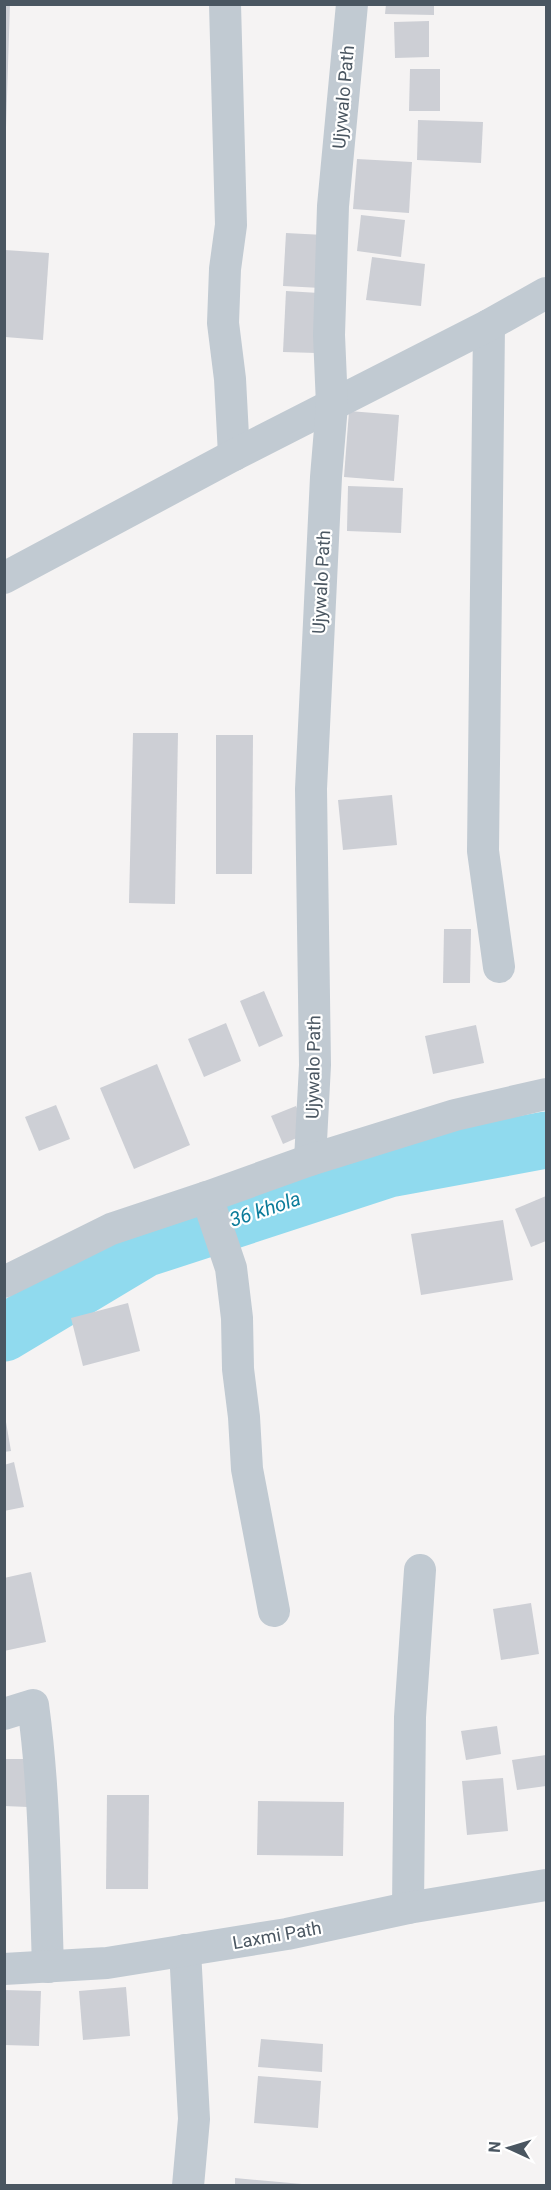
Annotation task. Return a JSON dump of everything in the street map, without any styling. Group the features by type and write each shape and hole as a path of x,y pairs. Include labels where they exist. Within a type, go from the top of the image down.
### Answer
{"street":[{"path":"225,4 231,225 225,269 224,323 234,455"},
{"name":"Ujywalo Path","path":"310,1160 315,1065 311,789 326,477 332,405 328,335 333,206 352,4"},
{"path":"4,578 234,455 489,326 546,293"},
{"path":"489,326 483,851 499,967"},
{"path":"4,1282 111,1229 209,1202 310,1160 455,1115 546,1094"},
{"path":"209,1202 231,1268 237,1318 238,1369 247,1469 274,1611"},
{"path":"408,1908 410,1717 420,1570"},
{"path":"4,1714 33,1705 39,1747 44,1830 48,1968"},
{"name":"Laxmi Path","path":"4,1969 107,1963 287,1934 408,1908 546,1885"},
{"path":"185,1950 194,2119 188,2186"}],"building":[{"path":"4,4 10,4 6,127 4,127"},
{"path":"386,4 434,4 434,15 385,14"},
{"path":"429,21 429,57 395,58 394,22"},
{"path":"410,69 440,69 440,111 409,111"},
{"path":"418,120 483,122 481,163 417,160"},
{"path":"357,159 412,162 409,213 353,209"},
{"path":"361,215 405,220 401,257 357,251"},
{"path":"286,233 324,235 321,288 283,286"},
{"path":"5,250 49,253 43,340 5,337"},
{"path":"372,257 425,264 421,306 366,300"},
{"path":"286,291 319,293 316,353 283,352"},
{"path":"349,411 399,415 394,481 344,477"},
{"path":"348,486 403,488 401,533 347,531"},
{"path":"133,733 178,733 175,904 129,903"},
{"path":"216,735 253,735 252,874 216,874"},
{"path":"392,795 397,845 343,850 338,800"},
{"path":"444,929 471,929 470,983 443,983"},
{"path":"264,991 283,1036 259,1047 240,1001"},
{"path":"226,1023 241,1061 204,1077 188,1039"},
{"path":"476,1025 484,1063 433,1074 425,1036"},
{"path":"157,1064 190,1145 134,1169 100,1088"},
{"path":"56,1105 70,1139 39,1151 25,1117"},
{"path":"296,1106 308,1133 283,1144 271,1116"},
{"path":"546,1196 546,1241 531,1247 515,1209"},
{"path":"503,1220 513,1280 421,1295 411,1234"},
{"path":"128,1303 140,1351 83,1366 71,1318"},
{"path":"6,1422 11,1451 4,1452 4,1423"},
{"path":"14,1462 24,1507 4,1511 4,1465"},
{"path":"31,1572 46,1642 4,1651 4,1578"},
{"path":"531,1603 539,1654 501,1660 493,1609"},
{"path":"497,1726 501,1754 466,1760 461,1731"},
{"path":"546,1755 546,1786 517,1790 512,1760"},
{"path":"4,1759 28,1759 28,1807 4,1806"},
{"path":"503,1778 508,1831 467,1835 462,1781"},
{"path":"107,1795 149,1795 148,1889 106,1889"},
{"path":"258,1801 344,1802 343,1856 257,1855"},
{"path":"126,1987 130,2036 83,2040 79,1991"},
{"path":"4,1990 41,1991 39,2046 4,2045"},
{"path":"261,2039 323,2044 322,2072 258,2067"},
{"path":"258,2076 321,2081 318,2128 254,2123"},
{"path":"235,2178 302,2184 302,2186 235,2186"}],"waterway":[{"name":"36 khola","path":"4,1333 144,1249 389,1169 546,1140"}]}
